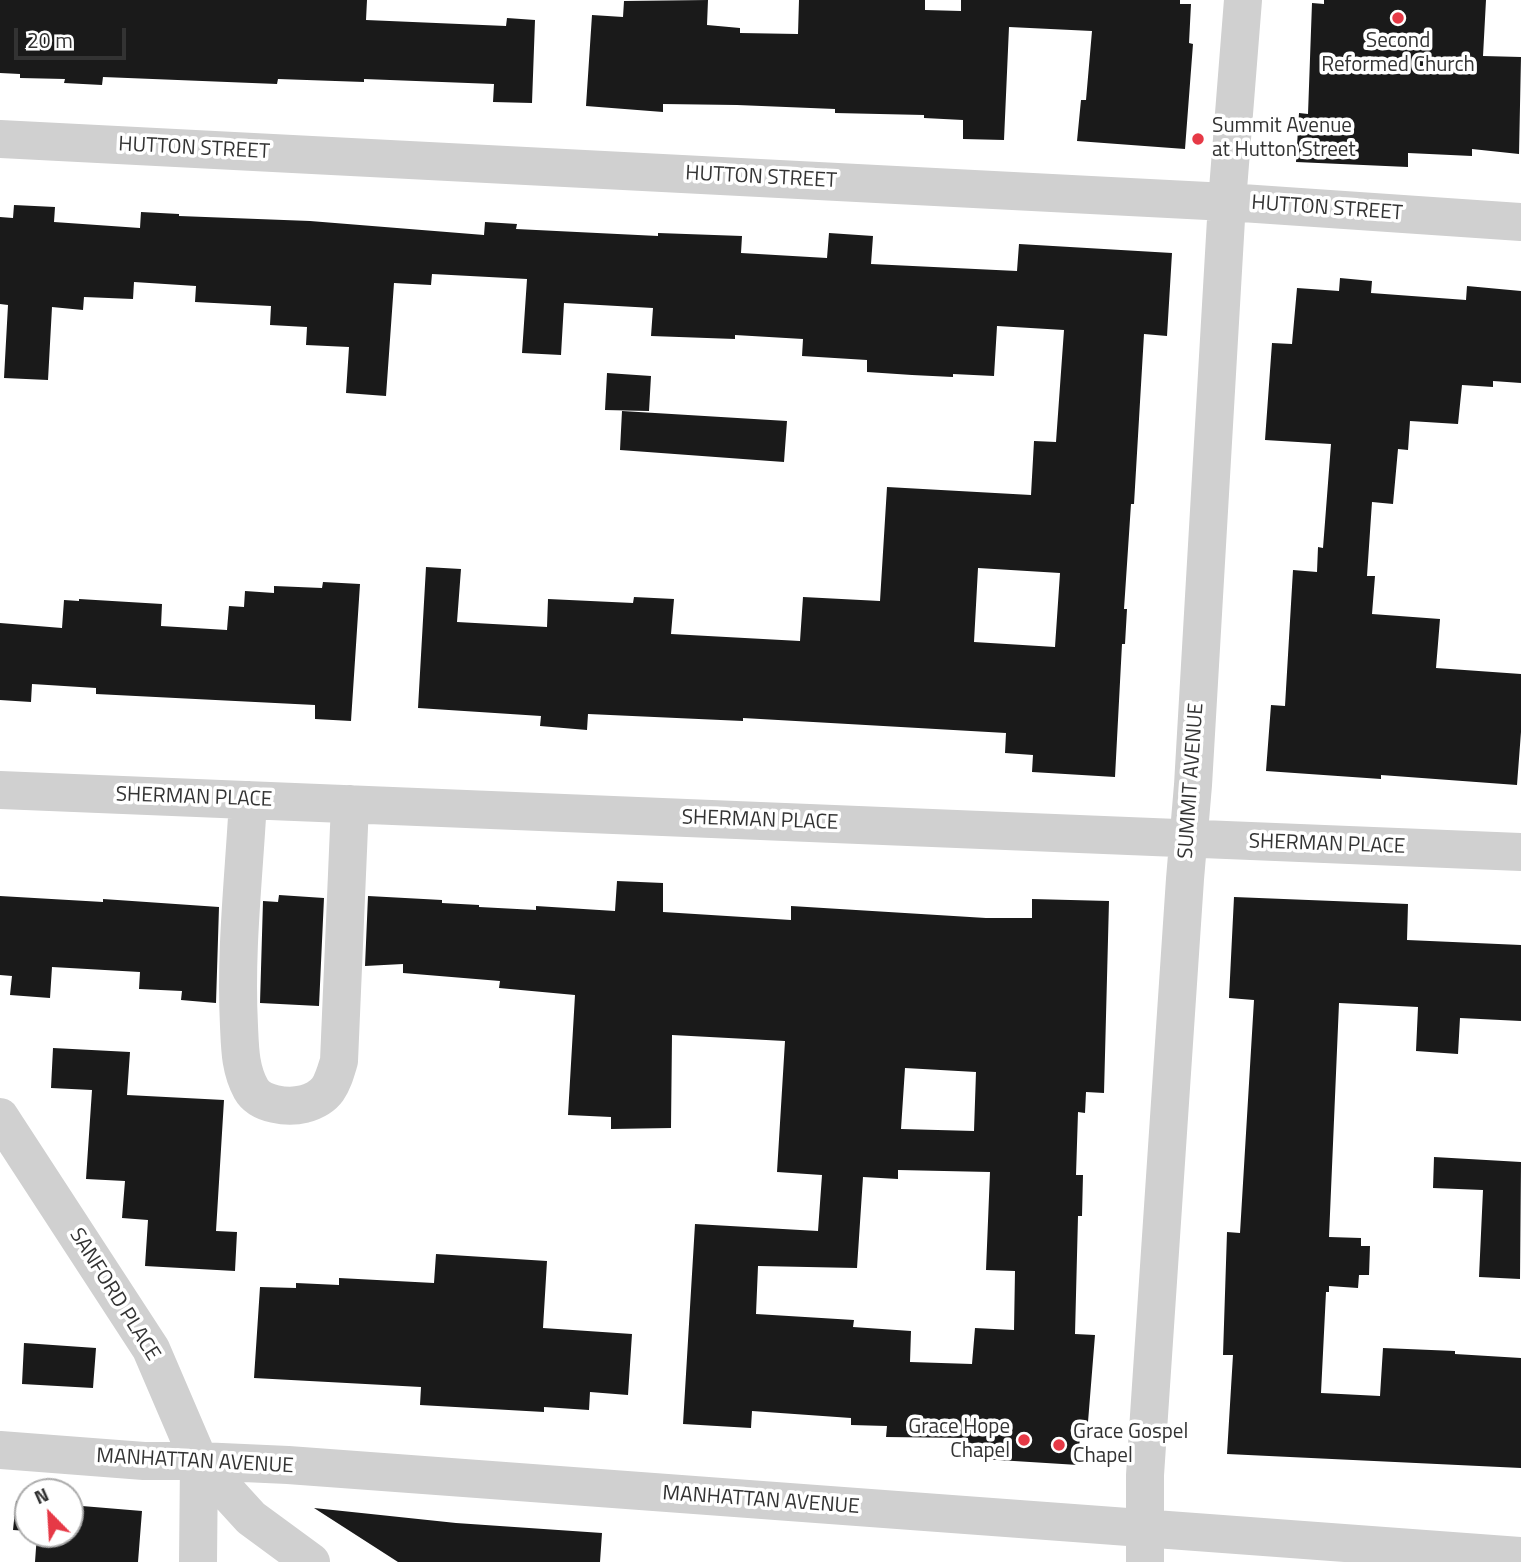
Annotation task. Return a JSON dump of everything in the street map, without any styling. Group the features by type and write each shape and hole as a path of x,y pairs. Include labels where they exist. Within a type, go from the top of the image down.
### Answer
{"street":[{"name":"SUMMIT AVENUE","path":"1145,1544 1147,1447 1189,839 1227,202 1243,0"},
{"name":"HUTTON STREET","path":"0,139 1227,202 1521,222"},
{"name":"SHERMAN PLACE","path":"0,790 1521,852"},
{"path":"248,800 237,982 241,1064 252,1091 265,1102 296,1106 319,1100 331,1085 339,1061 350,804"},
{"name":"SANFORD PLACE","path":"0,1117 151,1349 200,1461 251,1518 311,1562"},
{"name":"MANHATTAN AVENUE","path":"0,1450 144,1461 302,1466 1099,1526 1145,1544 1198,1533 1521,1556"},
{"path":"198,1562 200,1461"}],"building":[{"path":"0,0 367,0 366,20 506,26 507,18 535,20 532,103 493,102 494,84 278,79 277,84 103,77 102,85 64,83 65,79 20,78 20,74 0,73"},
{"path":"708,0 707,25 740,28 740,33 798,34 799,0 925,0 925,10 961,11 961,0 1180,0 1180,4 1191,4 1189,43 1193,44 1185,149 1077,141 1081,100 1086,100 1092,31 1009,27 1004,140 963,139 963,120 924,118 924,115 835,113 835,109 737,105 663,104 663,112 586,106 592,15 623,17 624,1"},
{"path":"1324,0 1486,0 1483,56 1521,57 1519,154 1472,149 1472,156 1408,153 1408,167 1296,162 1299,113 1308,114 1312,3 1324,4"},
{"path":"14,205 55,207 54,222 140,228 141,212 310,221 484,235 485,222 517,224 516,229 658,236 658,233 742,236 741,253 827,258 829,233 873,236 871,264 1017,271 1019,244 1172,253 1167,336 1144,334 1115,777 1032,772 1033,755 1005,753 1006,733 743,718 743,721 588,714 587,730 540,726 541,716 418,708 426,567 461,569 457,622 547,627 548,599 633,603 634,597 674,599 671,634 800,641 803,597 880,601 887,487 1031,495 1034,441 1056,442 1064,330 997,326 994,376 912,375 867,372 867,360 802,356 803,339 735,335 735,339 651,336 653,308 564,303 561,355 522,353 527,279 432,274 431,285 394,283 386,396 346,393 349,347 306,345 307,327 270,325 271,306 195,302 196,286 134,282 133,299 84,297 83,310 52,307 48,380 4,378 8,305 0,304 0,217 13,218","holes":["978,568 1060,573 1055,647 974,642"]},
{"path":"1340,278 1372,281 1371,293 1466,300 1467,286 1521,291 1521,383 1493,381 1493,387 1462,385 1458,424 1410,421 1408,450 1398,449 1393,504 1372,502 1367,576 1375,576 1372,614 1440,619 1436,668 1521,674 1517,785 1381,775 1381,779 1266,771 1271,705 1285,706 1293,570 1317,572 1318,547 1323,548 1331,444 1265,440 1272,343 1292,344 1297,288 1339,291"},
{"path":"607,373 651,376 649,411 605,410"},
{"path":"622,411 787,421 784,462 620,450"},
{"path":"323,582 360,584 351,721 315,719 315,705 96,694 96,688 32,684 31,702 0,700 0,623 62,628 64,600 79,599 162,604 161,626 227,630 229,606 244,607 245,591 274,593 274,586 322,588"},
{"path":"617,881 663,883 663,912 791,920 791,906 986,918 1032,918 1032,899 1109,901 1104,1093 1086,1092 1085,1113 1078,1112 1076,1175 1083,1175 1082,1216 1078,1216 1075,1334 1095,1335 1088,1422 1081,1422 1078,1465 966,1458 968,1438 886,1437 887,1426 851,1425 851,1418 752,1411 751,1428 683,1424 695,1224 818,1231 822,1175 777,1172 785,1041 672,1035 671,1128 611,1129 611,1117 568,1115 575,995 499,988 500,981 403,973 403,964 365,966 368,896 442,900 442,903 479,907 536,910 536,906 615,911","holes":["905,1068 976,1072 974,1131 901,1129","898,1170 990,1172 986,1270 1015,1271 1014,1330 975,1328 972,1364 910,1362 911,1331 853,1327 854,1320 756,1314 758,1266 857,1268 863,1177 898,1179"]},
{"path":"279,895 324,898 319,1006 260,1003 263,901 278,902"},
{"path":"0,896 103,902 103,899 219,907 216,1003 181,1000 182,991 139,989 140,972 52,967 50,998 10,995 12,976 0,975"},
{"path":"1234,897 1408,904 1407,940 1521,945 1521,1021 1460,1018 1458,1054 1416,1051 1418,1007 1339,1003 1329,1237 1361,1238 1361,1246 1370,1246 1369,1275 1359,1275 1358,1288 1329,1286 1329,1292 1326,1292 1321,1393 1380,1396 1383,1348 1455,1351 1455,1354 1521,1358 1521,1468 1227,1454 1233,1355 1223,1355 1227,1232 1240,1233 1254,1000 1229,998"},
{"path":"53,1048 130,1052 127,1095 224,1100 216,1231 237,1232 235,1271 145,1266 148,1220 122,1218 125,1181 86,1179 92,1090 51,1088"},
{"path":"1434,1157 1521,1162 1520,1279 1479,1277 1483,1190 1433,1188"},
{"path":"436,1254 547,1261 543,1328 632,1334 628,1395 590,1392 589,1410 544,1407 544,1412 420,1405 421,1387 254,1378 260,1287 296,1288 296,1283 339,1285 339,1278 434,1283"},
{"path":"24,1343 96,1348 93,1388 22,1384"},
{"path":"84,1506 142,1511 138,1562 35,1562 36,1548 84,1548"},
{"path":"314,1508 456,1523 602,1533 600,1562 398,1562"}],"place":[{"name":"Second Reformed Church","path":"1398,18"},
{"name":"Summit Avenue at Hutton Street","path":"1198,139"},
{"name":"Grace Hope Chapel","path":"1024,1440"},
{"name":"Grace Gospel Chapel","path":"1059,1445"}]}
